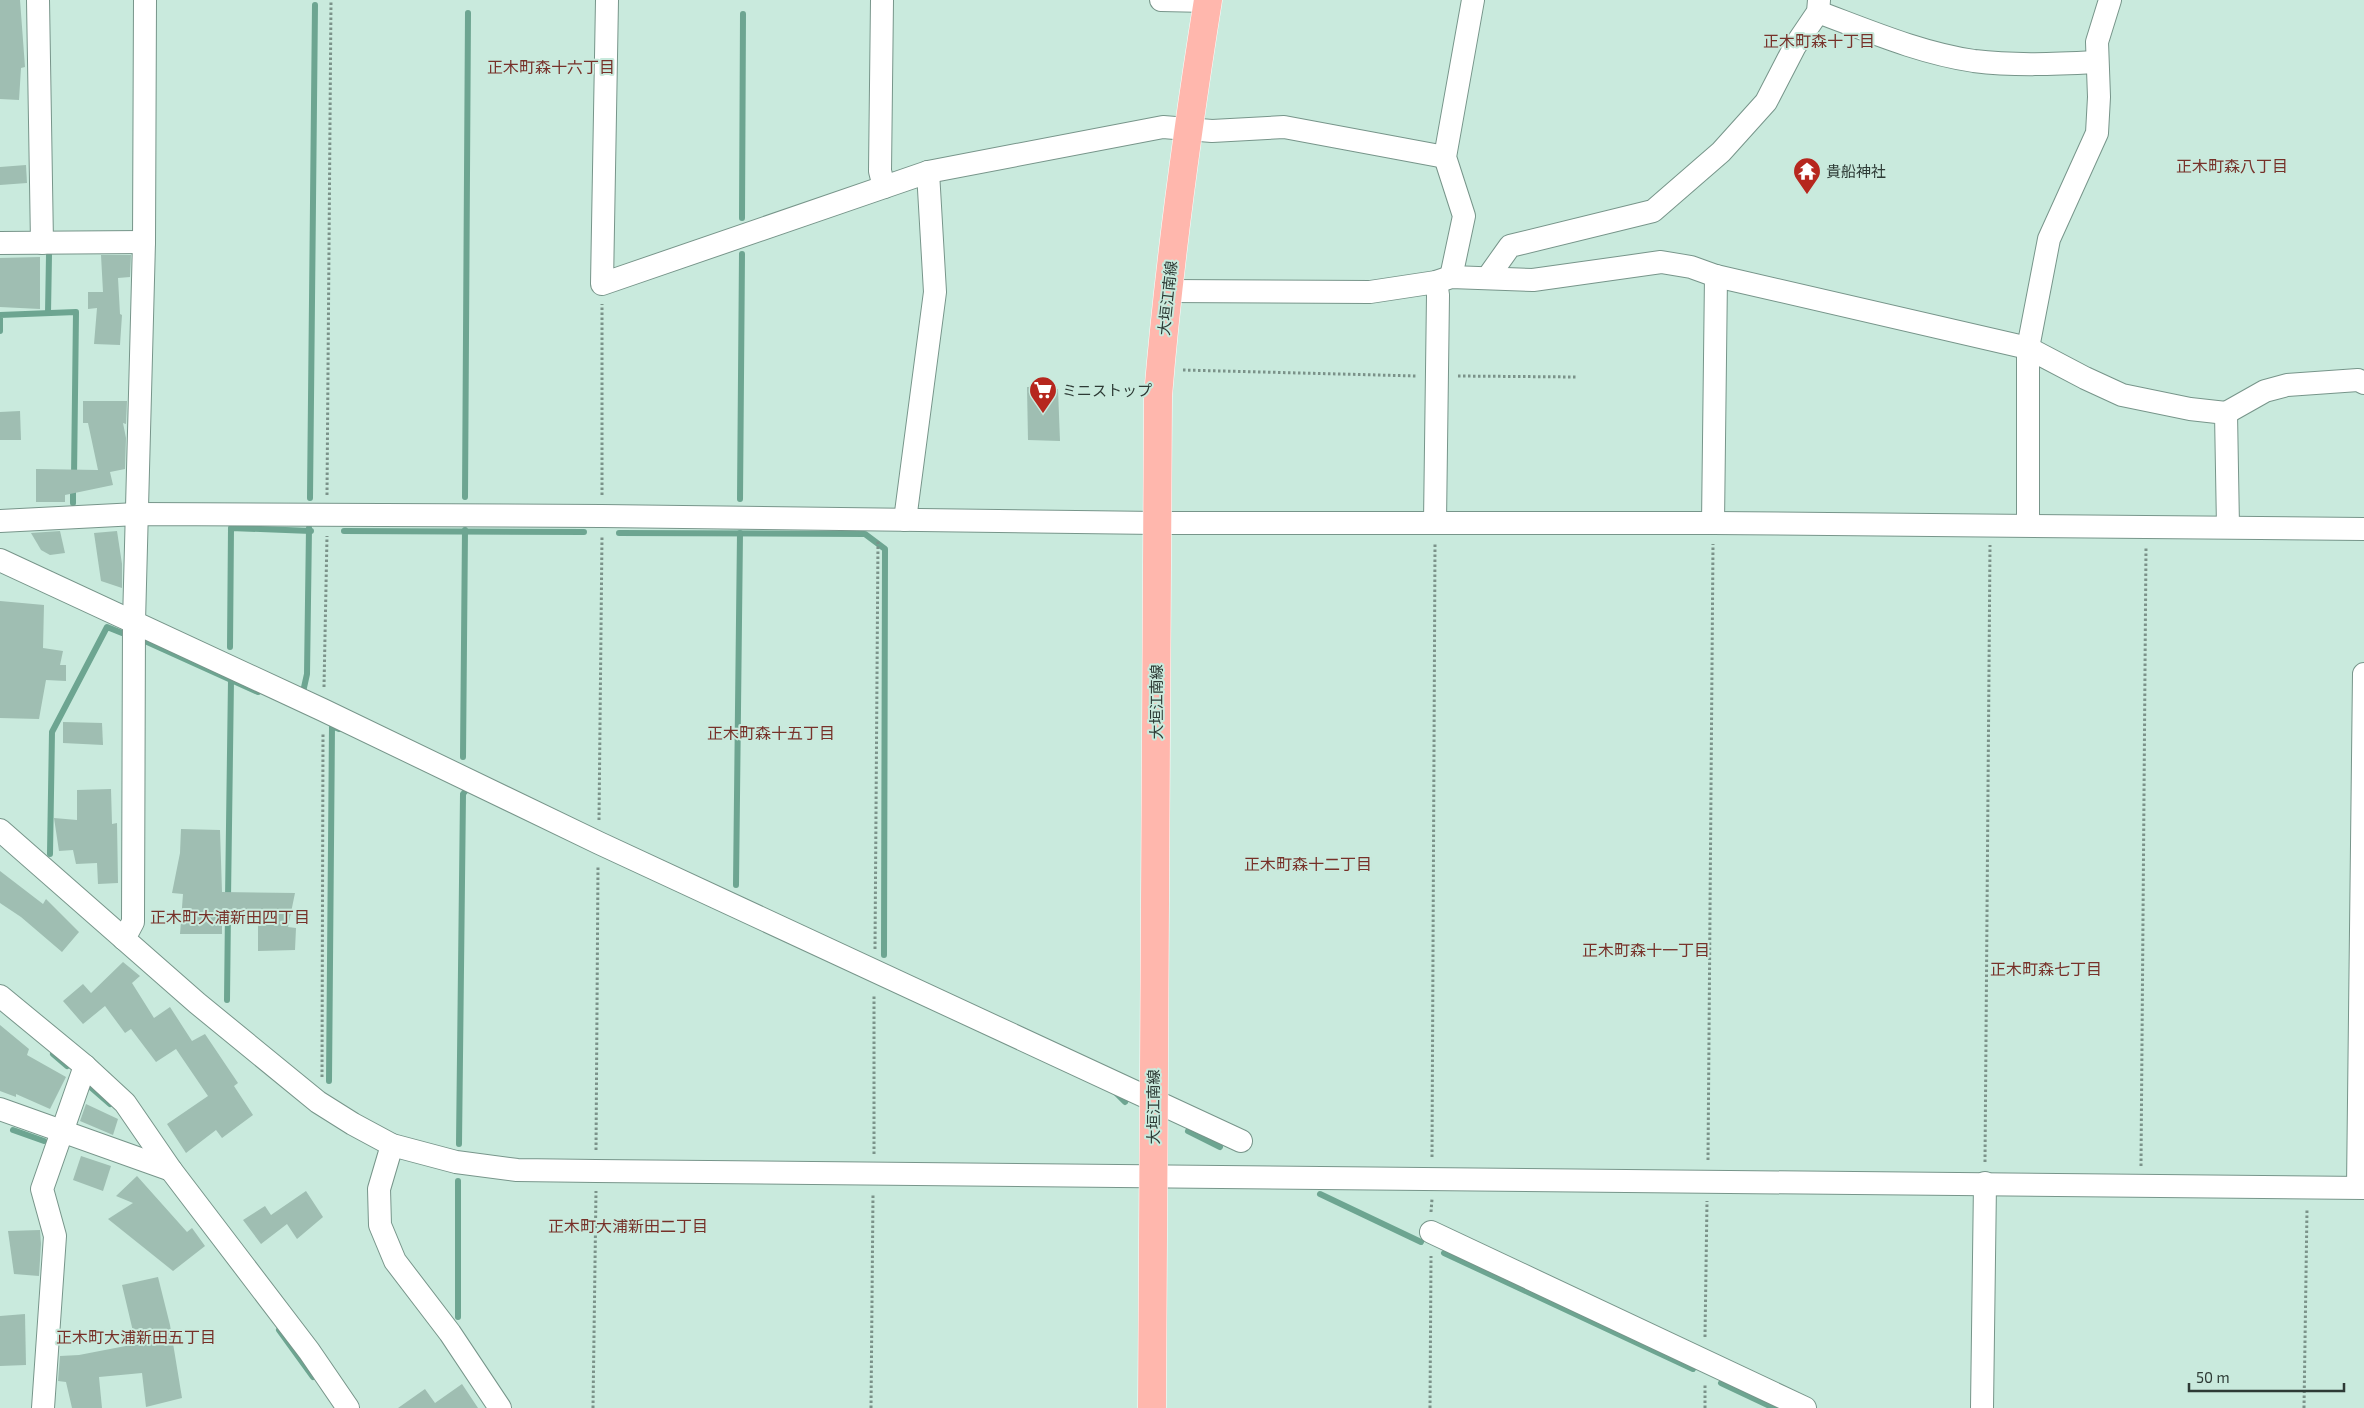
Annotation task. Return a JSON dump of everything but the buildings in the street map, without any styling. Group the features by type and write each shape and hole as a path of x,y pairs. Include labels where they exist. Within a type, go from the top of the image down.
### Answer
{"main road":[{"name":"大垣江南線","path":"1152,1408 1158,396 1167,291 1187,129 1208,0"}],"street":[{"path":"38,0 42,242"},
{"path":"124,939 133,922 134,622 144,242 145,0"},
{"path":"607,0 602,284 928,172 1163,127 1212,131 1284,127 1445,156"},
{"path":"882,0 880,170 884,187"},
{"path":"1160,0 1208,0"},
{"path":"1435,522 1437,376 1444,279 1464,216 1445,156 1473,0"},
{"path":"2028,526 2028,348 2049,240 2097,133 2099,97 2096,62 2097,42 2110,0"},
{"path":"1488,277 1510,246 1653,211 1721,152 1766,102 1817,4 1914,48 1975,61 2052,64 2096,62"},
{"path":"905,520 935,292 928,172"},
{"path":"0,243 144,242"},
{"path":"1167,291 1370,292 1444,279 1488,277 1533,280 1661,262 1691,267 1716,276 2028,348 2122,395 2190,409 2226,413 2265,391 2287,385 2358,380 2364,383"},
{"path":"1713,523 1716,276"},
{"path":"2226,413 2228,527"},
{"path":"0,521 136,514 602,516 1157,523 1713,523 2364,529"},
{"path":"0,560 323,710 598,843 1241,1142"},
{"path":"0,830 197,1003 318,1102 392,1145 456,1162 517,1170 1153,1175 1331,1179 2307,1185 2361,1187 2364,674"},
{"path":"0,996 85,1066 125,1103 171,1170 309,1351 348,1408"},
{"path":"43,1408 55,1236 42,1190 85,1066"},
{"path":"2,1113 171,1170"},
{"path":"392,1145 380,1189 380,1225 395,1261 450,1333 500,1408"},
{"path":"1982,1408 1985,1183"},
{"path":"1431,1232 1805,1408"}],"path":[{"path":"318,1102 322,1085 323,710 327,515 331,0"},
{"path":"602,284 602,516"},
{"path":"1160,370 1577,377"},
{"path":"1430,1408 1435,522"},
{"path":"1705,1408 1713,523"},
{"path":"1985,1183 1990,525"},
{"path":"2141,1184 2147,526"},
{"path":"593,1408 596,1171"},
{"path":"2304,1408 2307,1185"}],"waterway":[{"path":"310,498 315,5"},
{"path":"465,497 468,13"},
{"path":"742,218 743,14"},
{"path":"740,499 742,254"},
{"path":"48,313 49,255"},
{"path":"0,331 0,315 76,312 74,477"},
{"path":"73,487 73,503"},
{"path":"230,647 231,528 311,531"},
{"path":"303,692 307,674 309,528"},
{"path":"463,757 465,530"},
{"path":"344,531 584,532"},
{"path":"619,533 865,534 885,549 884,955"},
{"path":"736,885 740,533"},
{"path":"50,854 52,732 107,627 122,633"},
{"path":"145,641 258,692"},
{"path":"228,899 231,680"},
{"path":"329,1081 332,726 339,729"},
{"path":"459,1144 463,794 467,789"},
{"path":"227,1000 228,911"},
{"path":"53,1054 67,1066"},
{"path":"87,1084 110,1104"},
{"path":"1115,1092 1125,1102"},
{"path":"13,1130 44,1141"},
{"path":"1188,1131 1220,1147"},
{"path":"458,1181 458,1317"},
{"path":"1320,1194 1421,1242"},
{"path":"1444,1253 1693,1369"},
{"path":"279,1330 313,1377"},
{"path":"1721,1383 1774,1408"}],"place":[{"name":"貴船神社","path":"1807,195"},
{"name":"ミニストップ","path":"1043,414"}],"district":[{"name":"正木町森十丁目","path":"1819,40"},
{"name":"正木町森十六丁目","path":"551,66"},
{"name":"正木町森八丁目","path":"2232,165"},
{"name":"正木町森十五丁目","path":"771,732"},
{"name":"正木町森十二丁目","path":"1308,863"},
{"name":"正木町大浦新田四丁目","path":"230,916"},
{"name":"正木町森十一丁目","path":"1646,949"},
{"name":"正木町森七丁目","path":"2046,968"},
{"name":"正木町大浦新田二丁目","path":"628,1225"},
{"name":"正木町大浦新田五丁目","path":"136,1336"}]}
